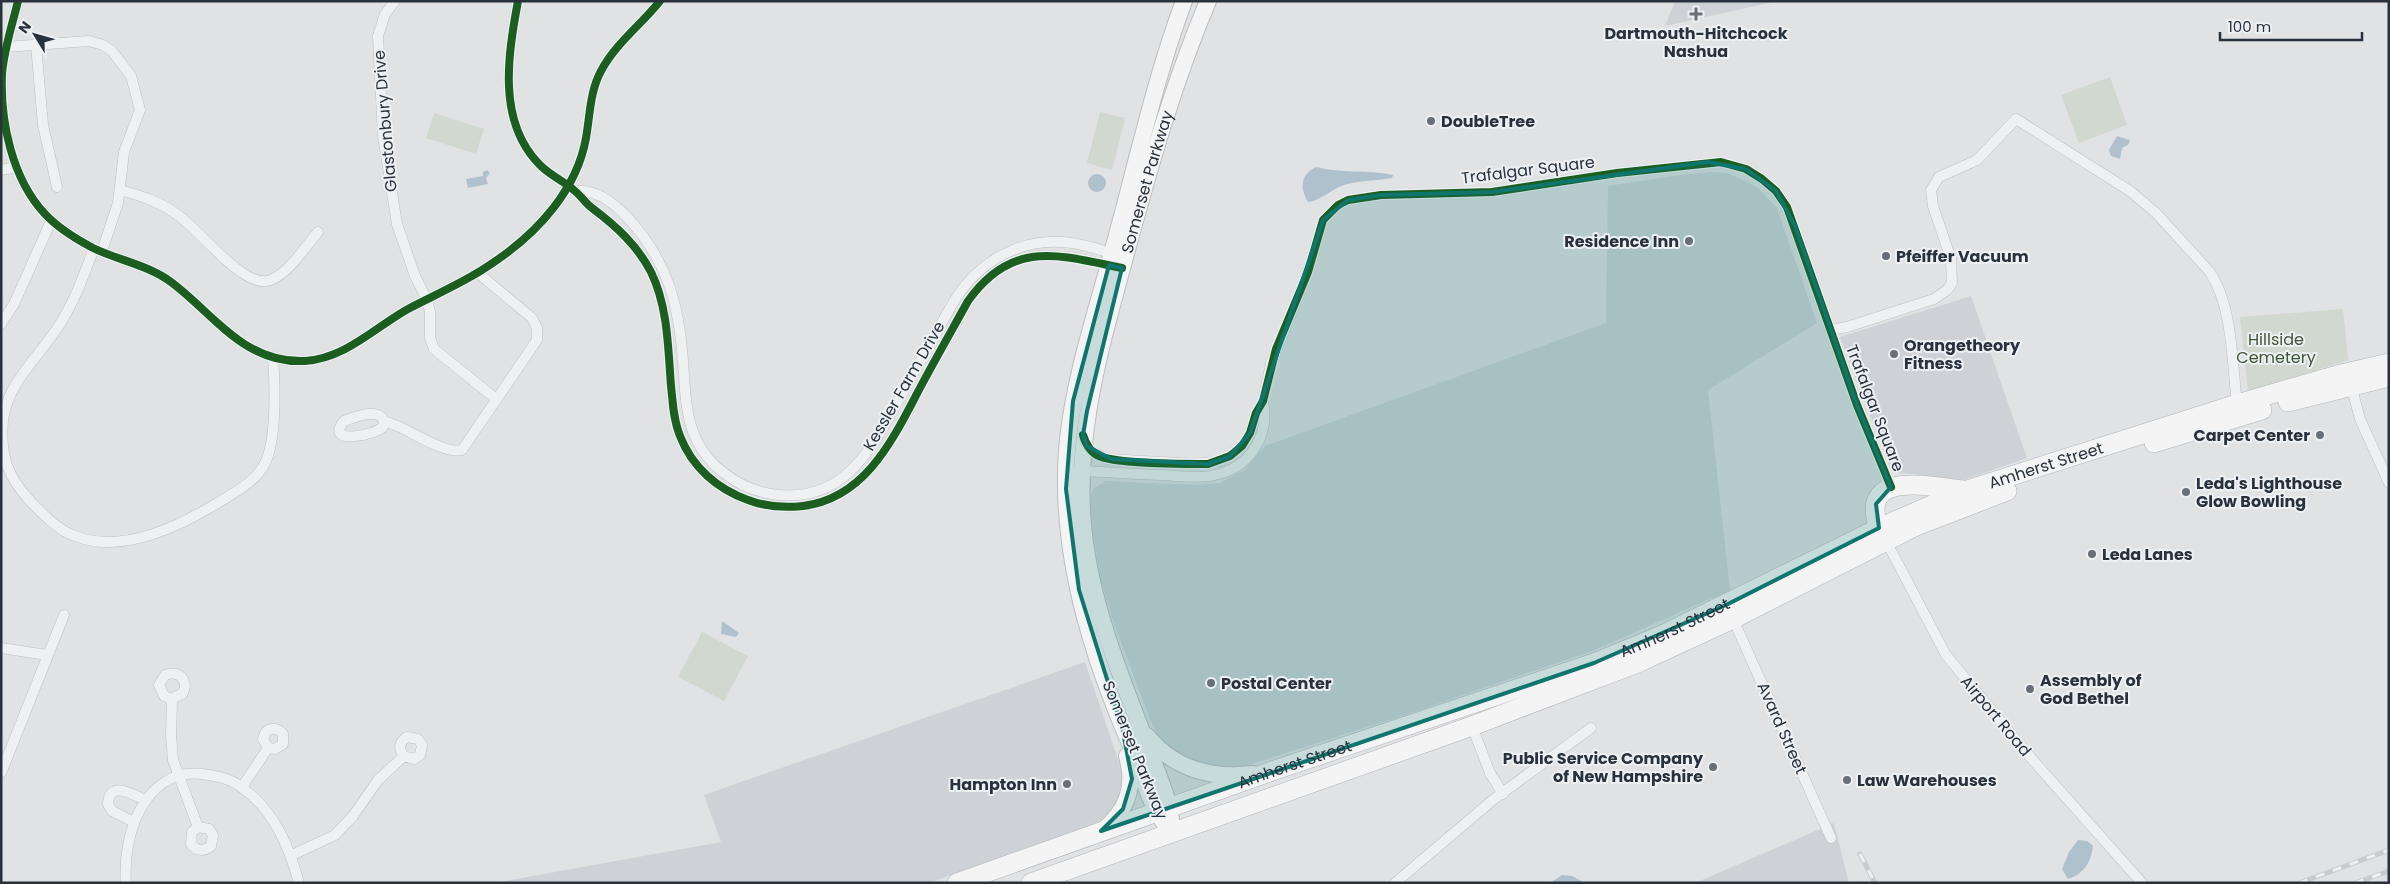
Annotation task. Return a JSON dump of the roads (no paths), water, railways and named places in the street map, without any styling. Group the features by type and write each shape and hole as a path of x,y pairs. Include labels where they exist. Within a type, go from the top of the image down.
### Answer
{"highway":[{"name":"Amherst Street","path":"1031,883 1472,726 1640,662 1733,619 1883,534 1969,490 2237,404 2337,375 2389,363"},
{"name":"Amherst Street","path":"957,883 1274,770 1594,663 1662,635 1883,534 2017,487 2277,405 2389,377"},
{"path":"1883,534 1875,513 1876,504 1883,492 1891,487 1906,484 1969,490"}],"main road":[{"name":"Somerset Parkway","path":"1172,833 1163,822 1163,809 1138,720 1104,626 1090,577 1074,471 1073,401 1114,263 1165,114 1208,1"},
{"name":"Somerset Parkway","path":"1163,809 1122,727 1093,642 1075,573 1067,517 1114,263 1159,75 1183,3"},
{"path":"1138,720 1146,734 1161,751 1189,768 1226,776 1274,770"},
{"path":"1101,831 1123,809 1131,785 1131,772 1122,727"}],"street":[{"path":"18,1 3,46 1,101 7,138 18,167 38,206 51,221 98,250 168,279 226,333 246,347 274,357 301,361 336,354 395,317 478,273 513,248 546,216 572,189 582,156 594,90 601,70 613,52 660,1"},
{"name":"Glastonbury Drive","path":"395,1 385,14 378,36 383,136 397,224 430,312 430,338 434,349 496,399"},
{"name":"Kessler Farm Drive","path":"518,1 508,74 513,119 517,132 530,155 540,166 572,189 592,208 616,226 634,245 652,274 662,305 666,327 674,415 685,447 697,466 713,482 742,498 774,507 812,505 829,499 849,488 867,474 894,436 968,301 990,277 1018,260 1040,255 1070,256 1114,263"},
{"path":"3,46 89,41 103,44 112,51 131,76 140,110 124,152 115,215 59,326 13,388 3,421 3,443 10,476 39,510 65,531 97,542 163,532 184,523 222,500 258,474 264,465 271,443 275,388 274,357"},
{"path":"36,44 43,125 57,187"},
{"path":"1830,330 1847,327 1934,298 1947,290 1952,276 1951,259 1933,206 1931,190 1939,177 1976,160 2016,119 2130,191 2156,213 2210,270 2225,309 2237,404"},
{"name":"Trafalgar Square","path":"1083,435 1090,449 1107,458 1198,464 1214,463 1230,456 1242,446 1250,433 1256,413 1263,401 1271,363 1308,272 1323,220 1338,205 1348,200 1370,196 1492,192 1690,164 1730,164 1762,178 1782,199 1795,226 1857,405 1891,487"},
{"path":"1,170 18,167"},
{"name":"Kessler Farm Drive","path":"572,189 592,191 624,214 642,235 668,278 680,320 689,420 702,450 716,467 738,483 775,495 808,494 828,486 855,468 878,437 956,298 970,278 995,258 1025,245 1058,241 1082,244 1114,263"},
{"path":"120,190 149,198 178,215 192,225 242,273 262,282 272,280 281,273 318,232"},
{"path":"1,324 14,304 51,221"},
{"path":"384,421 401,426 451,451 467,446 536,340 537,328 532,318 478,273"},
{"path":"2351,385 2360,419 2389,483"},
{"name":"Trafalgar Square","path":"1074,471 1197,477 1221,474 1244,460 1261,438 1266,416 1263,401"},
{"name":"Airport Road","path":"1883,534 1946,655 2031,758 2142,883"},
{"path":"1,773 64,615"},
{"name":"Avard Street","path":"1733,619 1831,838"},
{"path":"1,648 47,655"},
{"path":"172,699 172,752 198,827"},
{"path":"1472,726 1490,773 1503,794"},
{"path":"1395,883 1503,794 1591,728"},
{"path":"242,787 268,748"},
{"path":"292,856 335,835 353,816 378,780 404,756"},
{"path":"126,883 127,848 134,822 146,801 166,782 180,775 215,776 242,787 278,826 292,856 299,883"},
{"path":"134,822 112,811 108,804 110,796 116,790 124,790 146,801"}],"water":[{"path":"2117,136 2130,140 2128,145 2122,148 2120,159 2111,156 2109,150"},
{"path":"1316,167 1393,175 1392,178 1344,185 1308,202 1303,182 1307,174"},
{"path":"487,170 490,173 486,178 488,184 468,188 466,179 483,176 483,172"},
{"path":"1097,174 1103,177 1106,183 1103,189 1097,192 1091,189 1088,183 1091,177"},
{"path":"722,621 739,633 736,637 721,634"},
{"path":"2078,840 2087,841 2093,846 2092,852 2086,867 2074,877 2068,879 2062,869 2069,852"},
{"path":"1562,875 1572,876 1585,883 1550,883"}],"railway":[{"path":"2299,883 2389,850"},
{"path":"1860,854 1875,883"},
{"path":"2355,883 2389,871"}],"place":[{"name":"Dartmouth-Hitchcock Nashua","path":"1696,14"},
{"name":"DoubleTree","path":"1431,121"},
{"name":"Residence Inn","path":"1689,241"},
{"name":"Pfeiffer Vacuum","path":"1886,256"},
{"name":"Orangetheory Fitness","path":"1894,354"},
{"name":"Carpet Center","path":"2320,435"},
{"name":"Leda's Lighthouse Glow Bowling","path":"2186,492"},
{"name":"Leda Lanes","path":"2092,554"},
{"name":"Postal Center","path":"1211,683"},
{"name":"Assembly of God Bethel","path":"2030,689"},
{"name":"Public Service Company of New Hampshire","path":"1713,767"},
{"name":"Law Warehouses","path":"1847,780"},
{"name":"Hampton Inn","path":"1067,784"}],"park label":[{"name":"Hillside Cemetery","path":"2276,348"}]}
